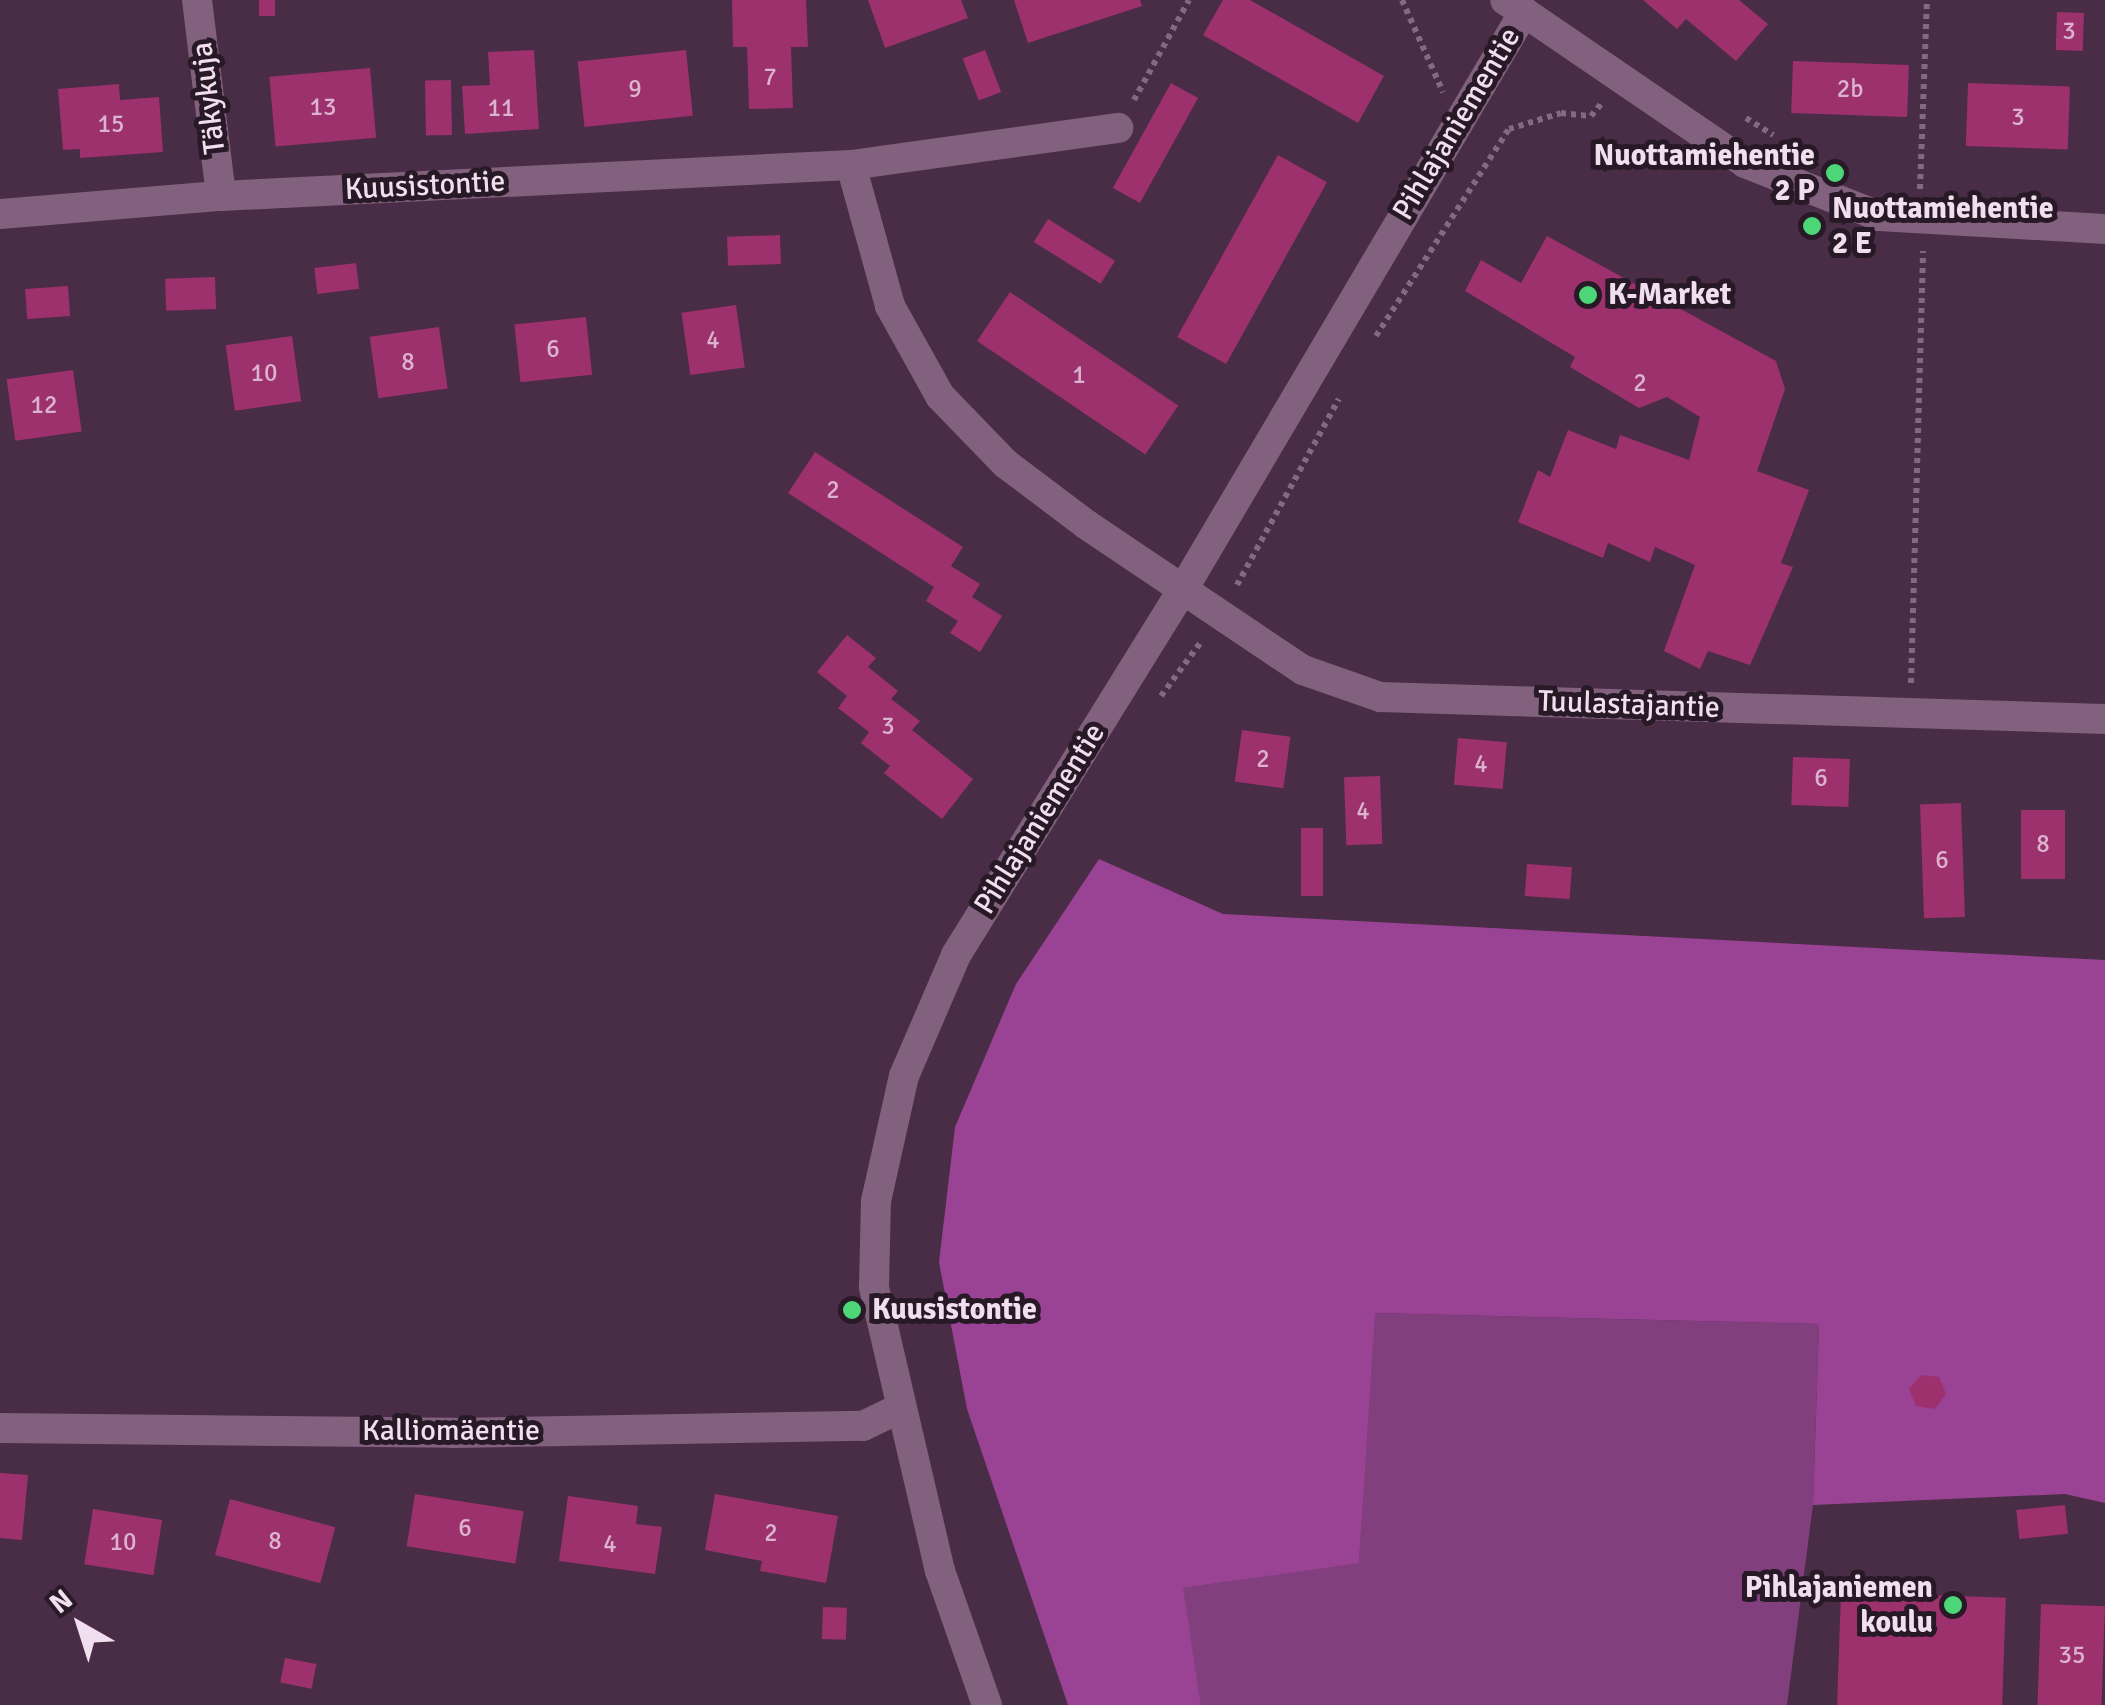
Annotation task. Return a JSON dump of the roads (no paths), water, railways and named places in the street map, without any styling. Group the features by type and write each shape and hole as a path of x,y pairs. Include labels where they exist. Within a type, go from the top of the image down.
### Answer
{"street":[{"name":"Täkykuja","path":"197,0 221,196"},
{"path":"1514,6 1624,76 1744,163 1878,216 1921,206 2105,229"},
{"name":"Pihlajaniementie","path":"987,1705 940,1571 898,1409 874,1287 874,1230 904,1076 956,955 1184,586 1514,6"},
{"name":"Kuusistontie","path":"0,214 221,196 851,165 1118,128"},
{"path":"851,165 890,306 940,396 1006,464 1087,525 1184,586"},
{"name":"Tuulastajantie","path":"1184,586 1303,670 1380,697 2105,719"},
{"name":"Kalliomäentie","path":"0,1428 453,1433 863,1426 898,1409"}],"place":[{"name":"Nuottamiehentie 2 P","path":"1835,173"},
{"name":"Nuottamiehentie 2 E","path":"1812,226"},
{"name":"K-Market","path":"1588,295"},
{"name":"Kuusistontie","path":"852,1310"},
{"name":"Pihlajaniemen koulu","path":"1953,1605"}]}
